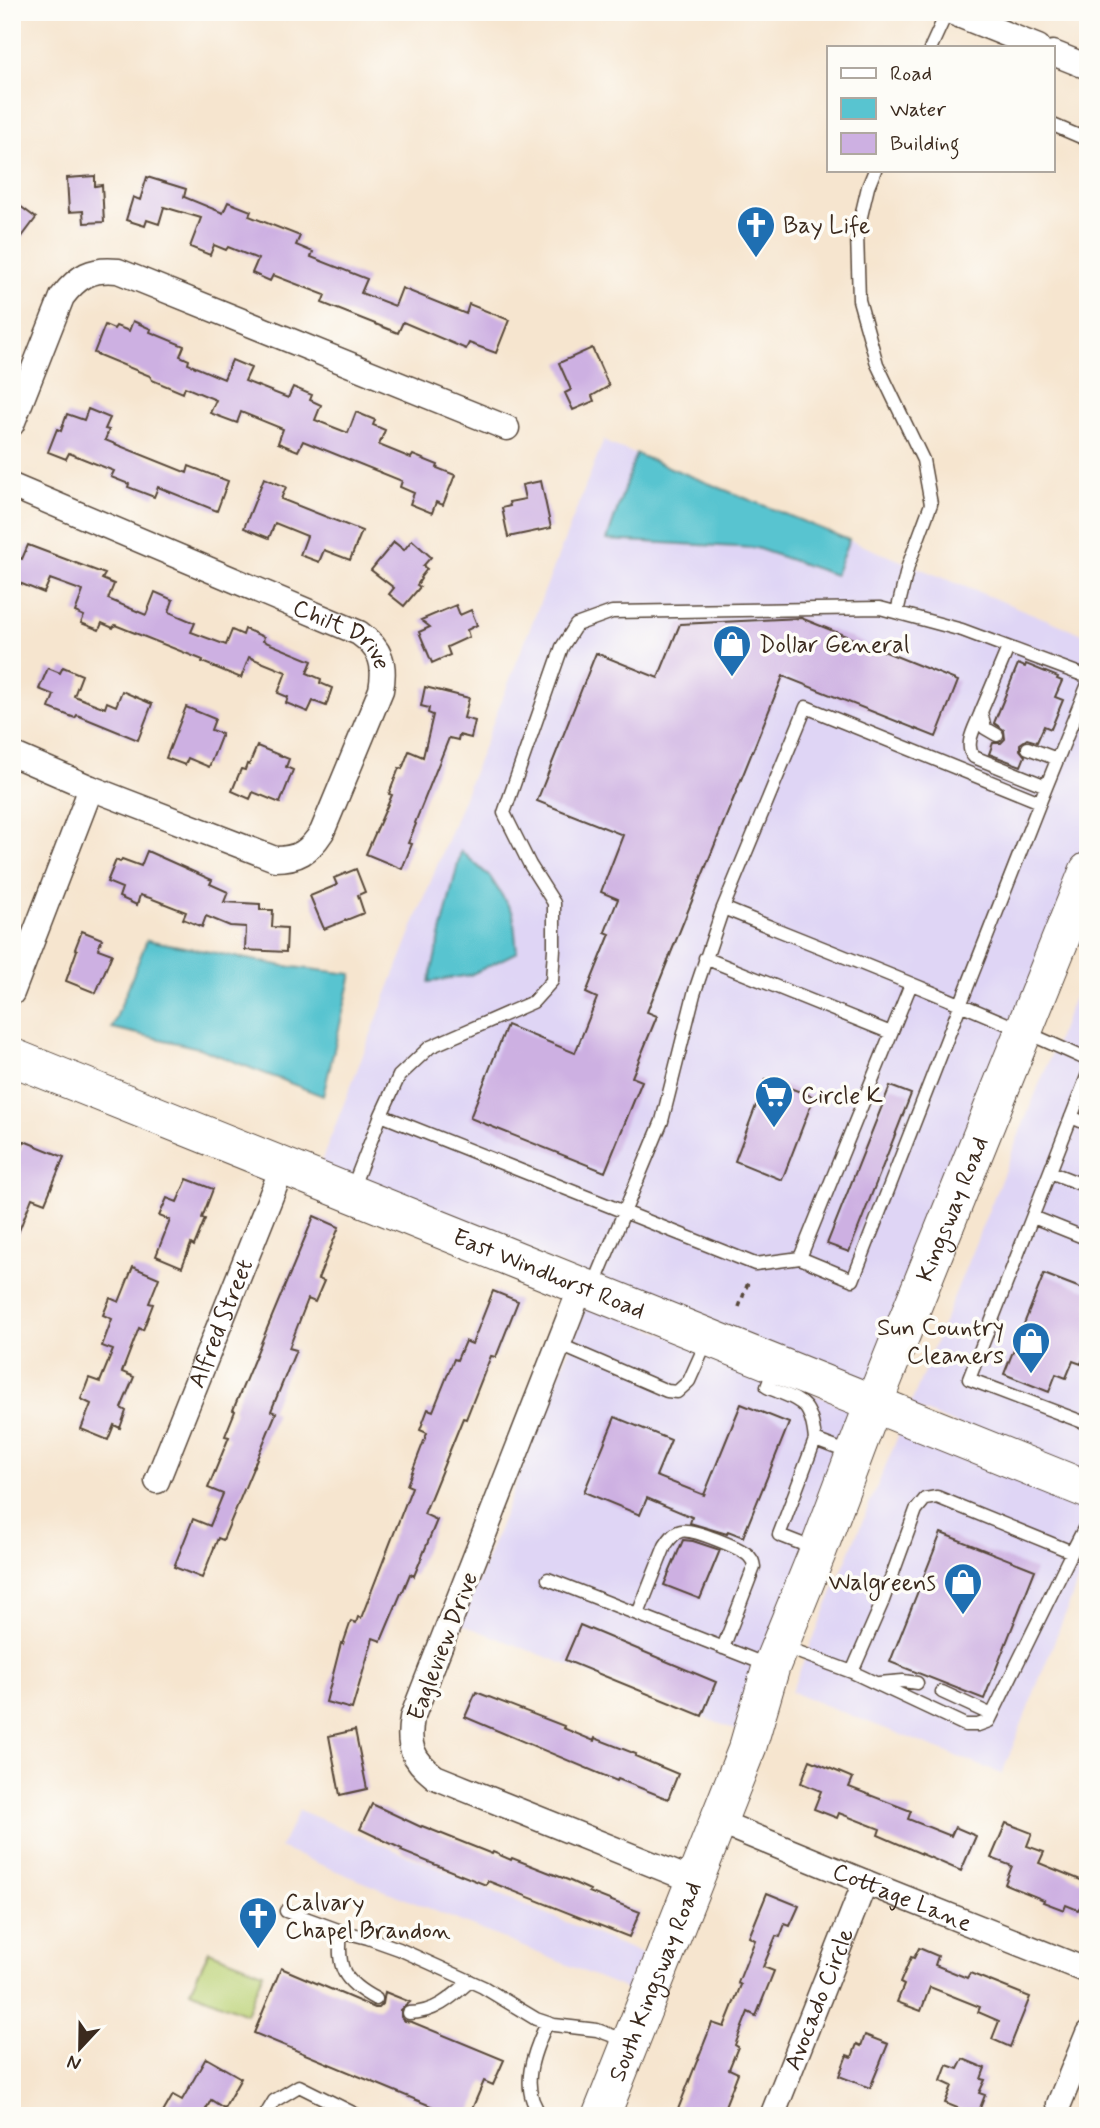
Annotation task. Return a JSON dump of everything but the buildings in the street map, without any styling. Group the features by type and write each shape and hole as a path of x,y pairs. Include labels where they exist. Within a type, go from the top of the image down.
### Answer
{"street":[{"path":"949,12 1035,46"},
{"path":"1054,53 1088,67"},
{"path":"12,424 62,297 74,282 104,270 118,271 507,428"},
{"name":"Chilt Drive","path":"12,486 359,633 373,643 382,659 384,676 381,690 322,832 314,843 291,859 275,859 91,788 12,754"},
{"path":"12,993 91,788"},
{"name":"Kingsway Road","path":"714,1834 1035,1036 1088,871"},
{"name":"Kingsway Road","path":"1035,1036 1088,933"},
{"name":"East Windhorst Road","path":"12,1057 1088,1490"},
{"name":"Alfred Street","path":"157,1481 283,1166"},
{"name":"Eagleview Drive","path":"586,1289 558,1344 412,1718 409,1735 412,1752 422,1767 435,1777 694,1881"},
{"name":"Kingsway Road","path":"785,1659 818,1551 854,1455 884,1409"},
{"name":"South Kingsway Road","path":"601,2116 714,1834"},
{"name":"Cottage Lane","path":"714,1834 865,1882 1088,1971"},
{"name":"Avocado Circle","path":"772,2116 865,1882"},
{"path":"1059,2104 1088,2033"}],"lane":[{"path":"932,46 949,12"},
{"path":"1054,125 1088,140"},
{"path":"874,172 868,187 858,233 859,300 877,364 923,460 931,504 908,566 897,612"},
{"path":"350,1193 399,1076 430,1047 533,1002 552,981 554,903 530,865 504,813 562,647 576,625 612,612 880,608 962,631 1088,677"},
{"path":"1008,648 969,744 970,752 974,757 1046,786"},
{"path":"381,1115 755,1264 800,1258 853,1280 1056,759 1088,684"},
{"path":"586,1289 624,1213 662,1121 705,958 806,707 1040,802"},
{"path":"981,712 985,728 997,735"},
{"path":"1028,748 1056,759"},
{"path":"723,908 960,1004 1088,1060"},
{"path":"705,958 891,1033"},
{"path":"800,1258 911,984"},
{"path":"1088,1074 969,1378 1088,1424"},
{"path":"1071,1117 1088,1124"},
{"path":"1050,1172 1088,1187"},
{"path":"1033,1217 1088,1239"},
{"path":"558,1344 667,1391 677,1392 689,1381 708,1338"},
{"path":"775,1366 767,1387 803,1403 813,1421 816,1440 779,1535 818,1551"},
{"path":"816,1440 854,1455"},
{"path":"852,1672 882,1603 916,1510 925,1499 937,1497 1072,1552"},
{"path":"548,1579 723,1647 852,1672 965,1725 978,1726 989,1721 1088,1521"},
{"path":"638,1614 671,1537 678,1531 695,1532 741,1550 752,1560 754,1567 723,1647"},
{"path":"875,1683 917,1683"},
{"path":"942,1692 992,1715"},
{"path":"286,1911 399,1949 470,1981 521,2011 548,2023 597,2029 631,2042"},
{"path":"341,1931 339,1961 344,1972 353,1984 376,1999"},
{"path":"409,2013 430,2010 441,2005 470,1981"},
{"path":"542,2116 531,2095 530,2081 535,2050 548,2023"},
{"path":"265,2116 274,2101 299,2086 359,2116"}],"path":[{"path":"739,1307 750,1278"}],"shaded area":[{"path":"604,439 609,444 636,454 608,541 756,548 835,575 849,540 1088,636 1088,842 867,1389 319,1167"},
{"path":"1088,963 1088,1477 910,1406"},
{"path":"587,1303 858,1412 741,1732 461,1624"},
{"path":"901,1429 1088,1504 1088,1556 1002,1774 791,1692"},
{"path":"299,1810 652,1958 629,2001 629,1994 624,1988 280,1848"}],"green space":[{"path":"209,1951 263,1972 246,2014 190,1991"}],"water":[{"path":"636,454 849,540 835,575 756,548 607,540"},
{"path":"461,851 490,877 513,913 517,952 470,975 429,982"},
{"path":"147,940 284,966 352,974 323,1096 199,1048 112,1028"}],"place":[{"name":"Bay Life","path":"756,259"},
{"name":"Dollar General","path":"732,678"},
{"name":"Circle K","path":"774,1129"},
{"name":"Sun Country Cleaners","path":"1031,1375"},
{"name":"Walgreens","path":"963,1616"},
{"name":"Calvary Chapel Brandon","path":"258,1950"}]}
